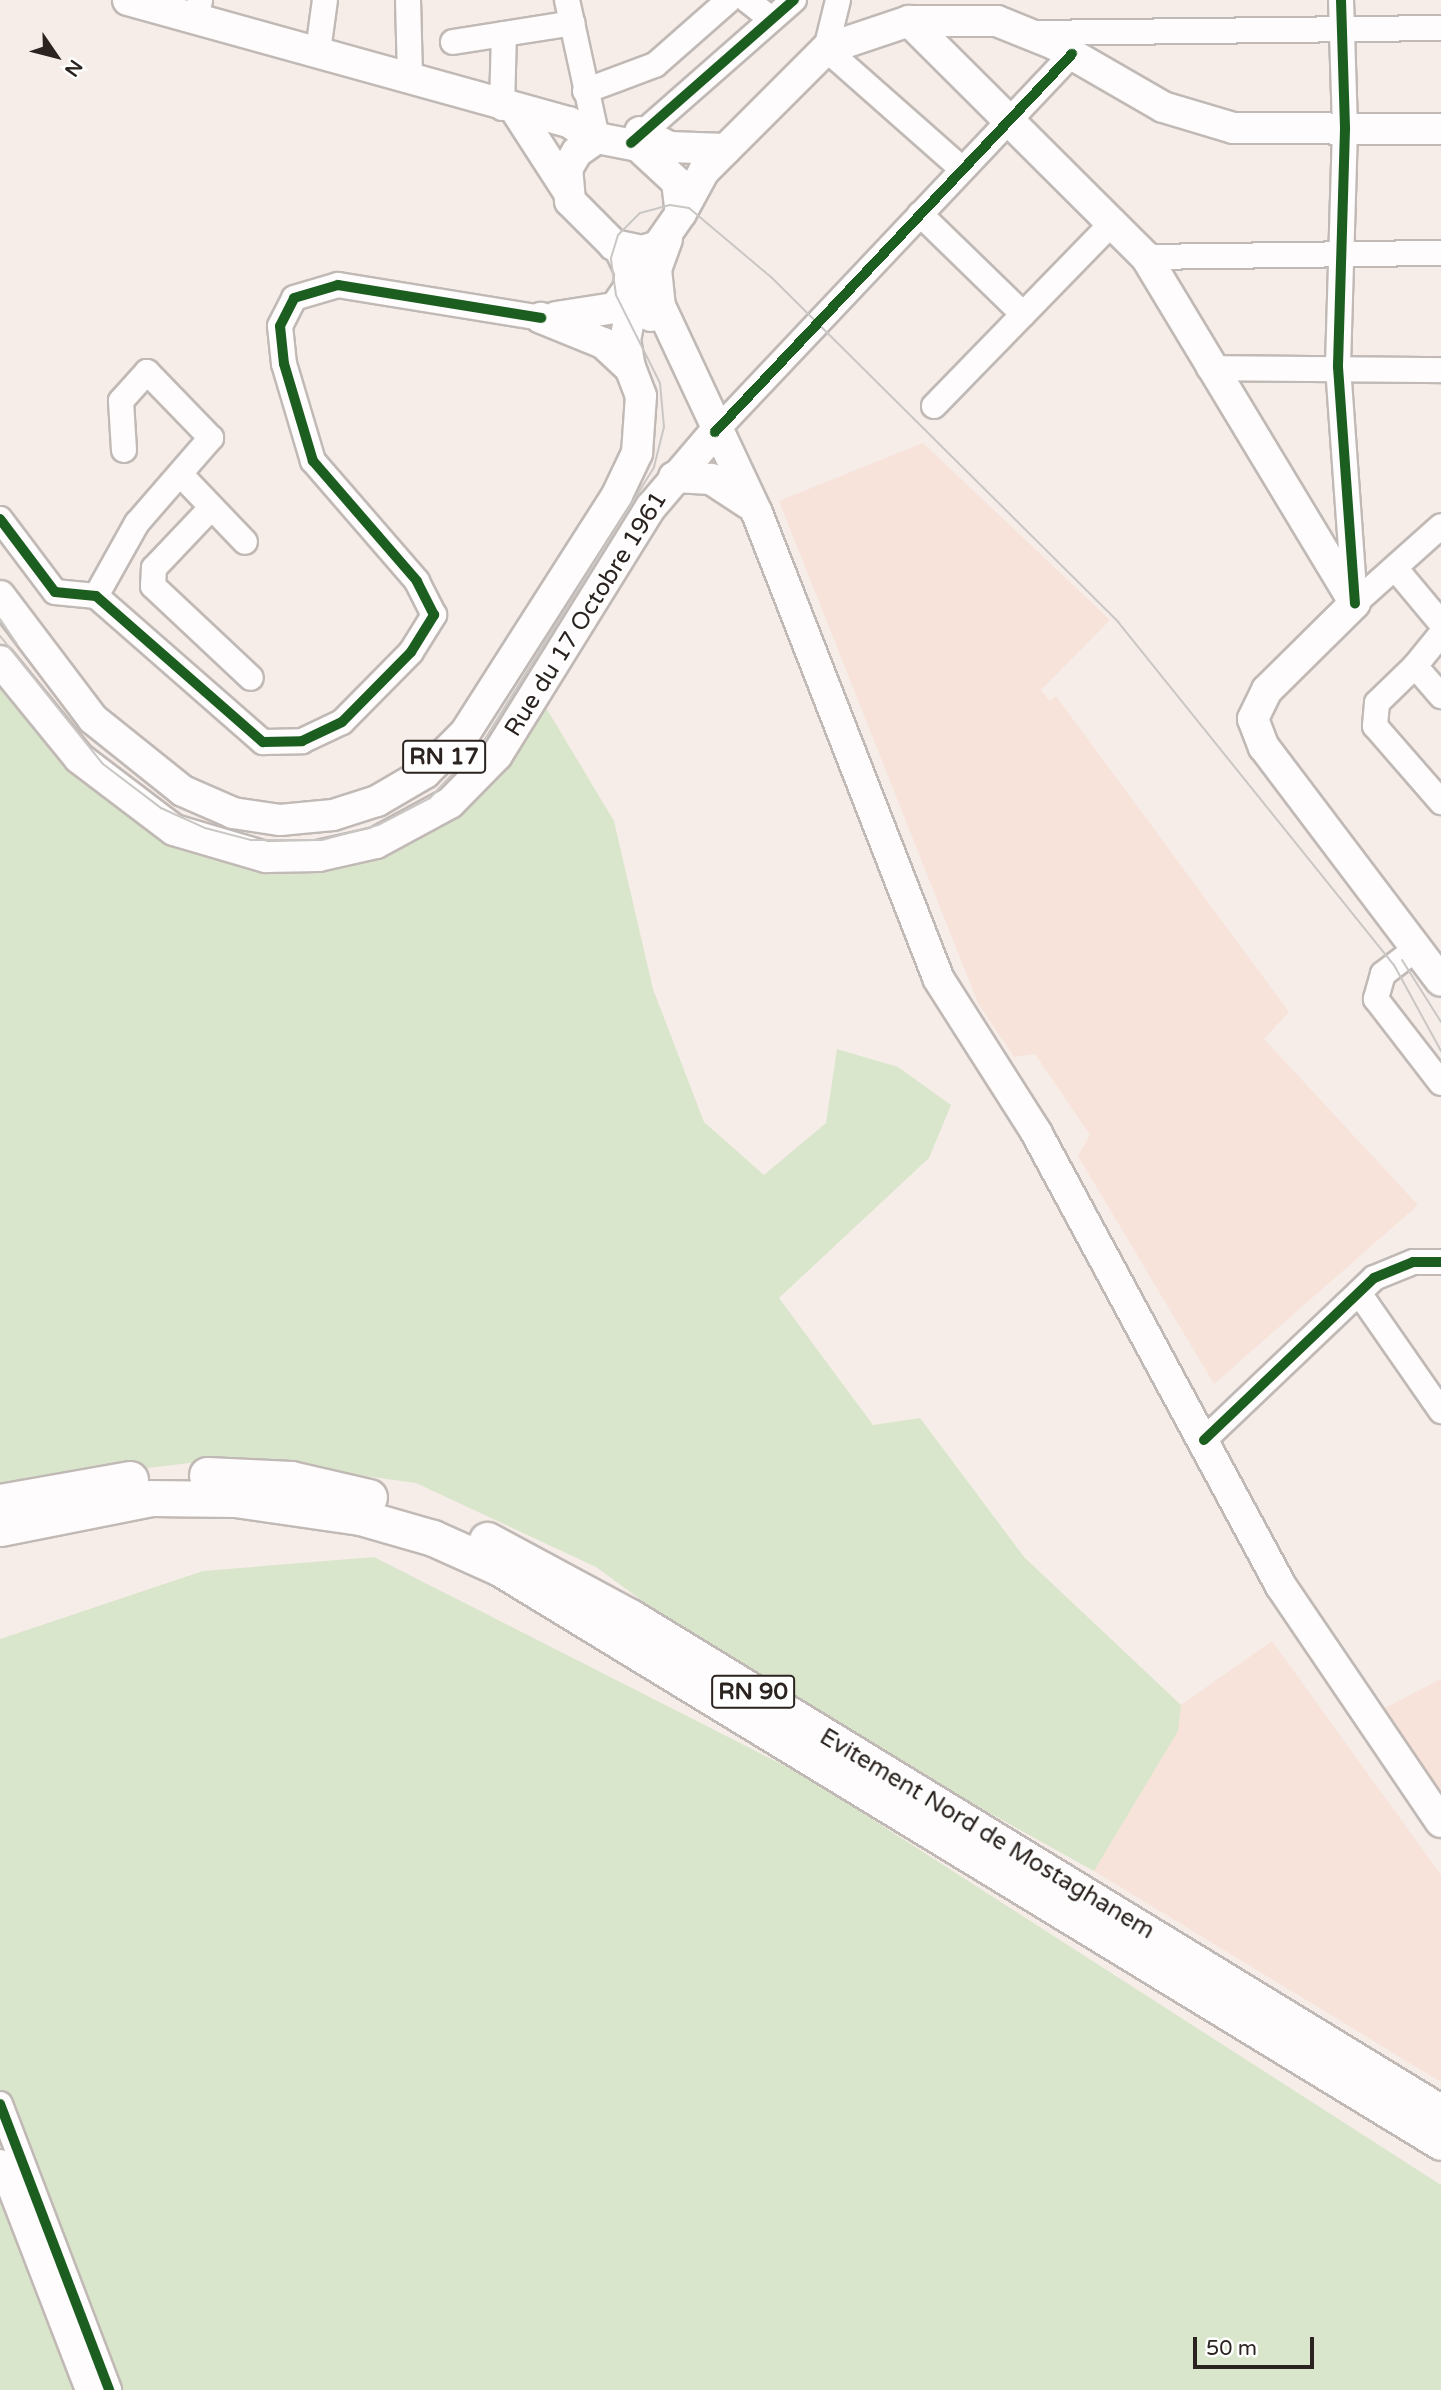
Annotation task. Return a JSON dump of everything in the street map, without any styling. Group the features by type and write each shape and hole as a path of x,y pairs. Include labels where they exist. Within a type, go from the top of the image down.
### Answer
{"highway":[{"name":"Evitement Nord de Mostaghanem","path":"0,1502 142,1477 291,1479 372,1497 530,1558 1441,2113"},
{"name":"Evitement Nord de Mostaghanem","path":"0,1528 151,1498 221,1499 360,1517 433,1538 521,1581 1441,2142"}],"main road":[{"path":"128,0 198,9 318,51 410,76 510,110 569,122 595,139 635,138 668,147 726,149"},
{"path":"909,21 1011,118 1114,221 1146,257 1209,368 1355,603 1267,690 1253,719 1264,747 1441,981"},
{"path":"628,264 650,250 674,226 698,179 826,49 909,21 997,21 1030,33 1072,54 1163,107 1205,121 1345,129 1441,129"},
{"path":"510,110 566,188 584,221 628,264 696,410 715,432"},
{"path":"635,138 677,182 674,226 657,293 715,432 757,513 938,978 1029,1120 1281,1586 1441,1822"},
{"path":"566,188 572,159 595,139"},
{"path":"657,160 691,165 726,149"},
{"path":"541,317 607,314 625,296 628,264"},
{"path":"628,264 625,340 630,368"},
{"name":"Rue du 17 Octobre 1961","path":"0,596 93,719 183,791 233,813 280,820 368,805 425,774 464,733 617,495 641,434 641,396 630,368 603,343 541,317"},
{"name":"Rue du 17 Octobre 1961","path":"0,661 79,758 174,830 266,857 348,850 404,831 475,781 514,730 674,477 715,432"},
{"path":"674,477 711,479 757,513"}],"street":[{"path":"318,51 325,0"},
{"path":"408,0 410,76"},
{"path":"585,91 655,65 729,0"},
{"path":"747,0 770,18"},
{"path":"635,138 770,18 794,0"},
{"path":"838,0 826,49 962,169"},
{"path":"1341,0 1345,26 1345,129 1338,367 1355,603"},
{"path":"453,42 504,34 571,7 595,139"},
{"path":"1030,33 1345,26 1441,28"},
{"path":"504,34 510,110"},
{"path":"715,432 1072,54"},
{"path":"920,214 1023,314"},
{"path":"934,406 1114,221"},
{"path":"1146,257 1340,252 1441,253"},
{"path":"0,519 55,592 96,596 263,741 302,741 342,722 411,652 434,615 417,581 313,461 294,411 280,326 294,298 338,285 541,317"},
{"path":"1209,368 1338,367 1441,370"},
{"path":"96,596 137,523 182,476 211,438 147,372 121,401 124,450"},
{"path":"182,476 245,541"},
{"path":"211,508 154,568 153,586 251,678"},
{"path":"1355,603 1441,526"},
{"path":"1395,568 1441,623"},
{"path":"1441,634 1415,666 1377,703 1375,726 1441,802"},
{"path":"1415,666 1441,696"},
{"path":"1417,948 1383,974 1376,999 1441,1083"},
{"path":"1204,1440 1374,1278 1413,1262 1441,1262"},
{"path":"1359,1293 1441,1411"},
{"path":"0,2104 109,2390"},
{"path":"0,2162 88,2390"}],"shaded area":[{"path":"923,443 1110,620 1041,690 1050,701 1056,696 1289,1012 1264,1039 1418,1205 1214,1384 1078,1156 1090,1135 1035,1054 1014,1057 978,1003 779,501"},
{"path":"1272,1641 1441,1875 1441,2082 1094,1871 1177,1731 1181,1705"},
{"path":"1441,1679 1441,1800 1377,1712"}],"green space":[{"path":"0,683 76,773 123,813 168,842 243,865 397,847 434,829 460,811 545,706 614,821 653,989 704,1122 764,1175 826,1123 837,1049 898,1067 951,1105 929,1158 779,1298 873,1425 920,1418 1024,1557 1181,1705 1178,1731 1094,1871 851,1736 679,1628 596,1567 416,1483 231,1458 0,1486"},
{"path":"374,1557 805,1776 1441,2185 1441,2390 0,2390 0,1639 203,1571"}],"tram line":[{"path":"0,636 103,764 161,808 205,828 251,840 322,840 378,825 430,798 485,739 654,467 664,427 660,383 616,295 611,258 618,235 640,213 670,205 689,208 772,278 1118,622 1394,965 1441,1051"},
{"path":"0,619 17,644"},
{"path":"1402,960 1441,1022"}],"cycle path":[{"path":"631,143 794,0"},
{"path":"1341,0 1345,129 1338,367 1355,603"},
{"path":"715,432 1072,54"},
{"path":"0,519 55,592 96,596 263,742 302,741 342,722 411,652 434,615 417,581 313,461 284,364 280,326 294,298 338,285 541,318"},
{"path":"1204,1440 1374,1278 1413,1262 1441,1262"},
{"path":"0,2104 109,2390"}]}
